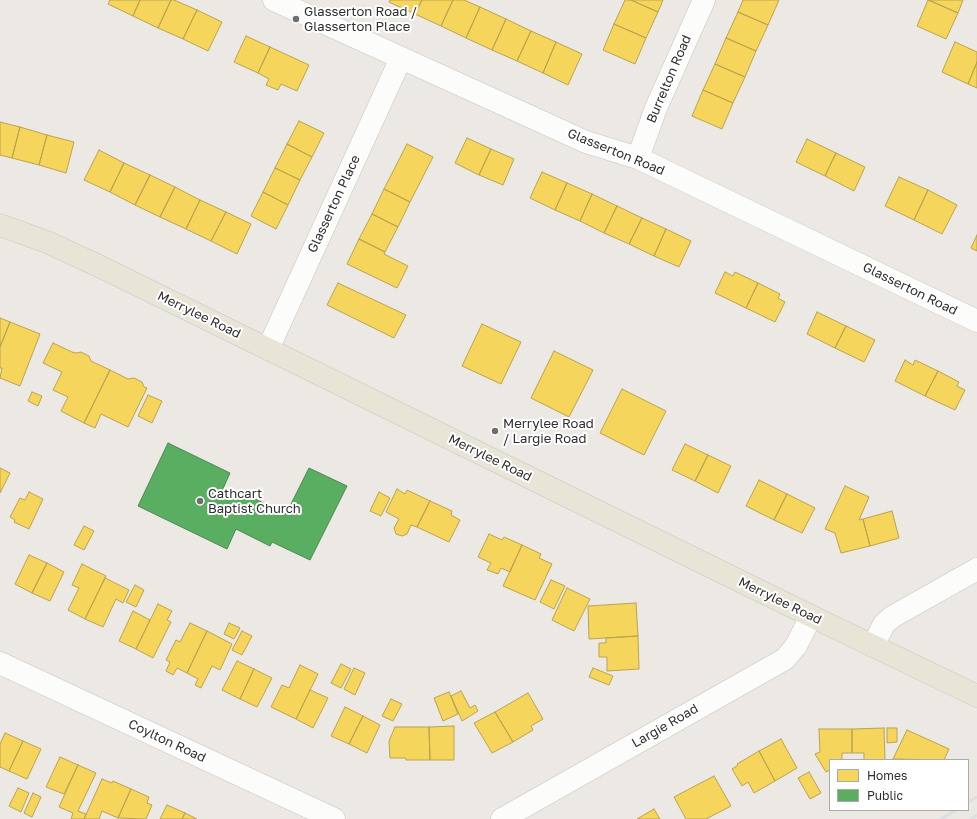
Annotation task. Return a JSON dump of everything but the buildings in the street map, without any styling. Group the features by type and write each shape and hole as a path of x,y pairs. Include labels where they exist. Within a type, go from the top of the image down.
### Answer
{"main road":[{"name":"Merrylee Road","path":"0,225 47,242 73,254 977,696"}],"street":[{"name":"Glasserton Road","path":"274,0 586,142 638,158 977,321"},
{"name":"Burrelton Road","path":"638,158 656,108 704,0"},
{"name":"Glasserton Place","path":"268,349 401,58"},
{"path":"873,646 884,624 892,617 977,569"},
{"name":"Largie Road","path":"502,819 785,659 796,646 811,616"},
{"name":"Coylton Road","path":"0,663 334,819"}],"railway":[{"path":"969,801 977,797"},
{"path":"941,819 954,811"},
{"path":"971,819 977,815"}],"place":[{"name":"Glasserton Road / Glasserton Place","path":"296,19"},
{"name":"Merrylee Road / Largie Road","path":"495,431"},
{"name":"Cathcart Baptist Church","path":"200,501"}]}
